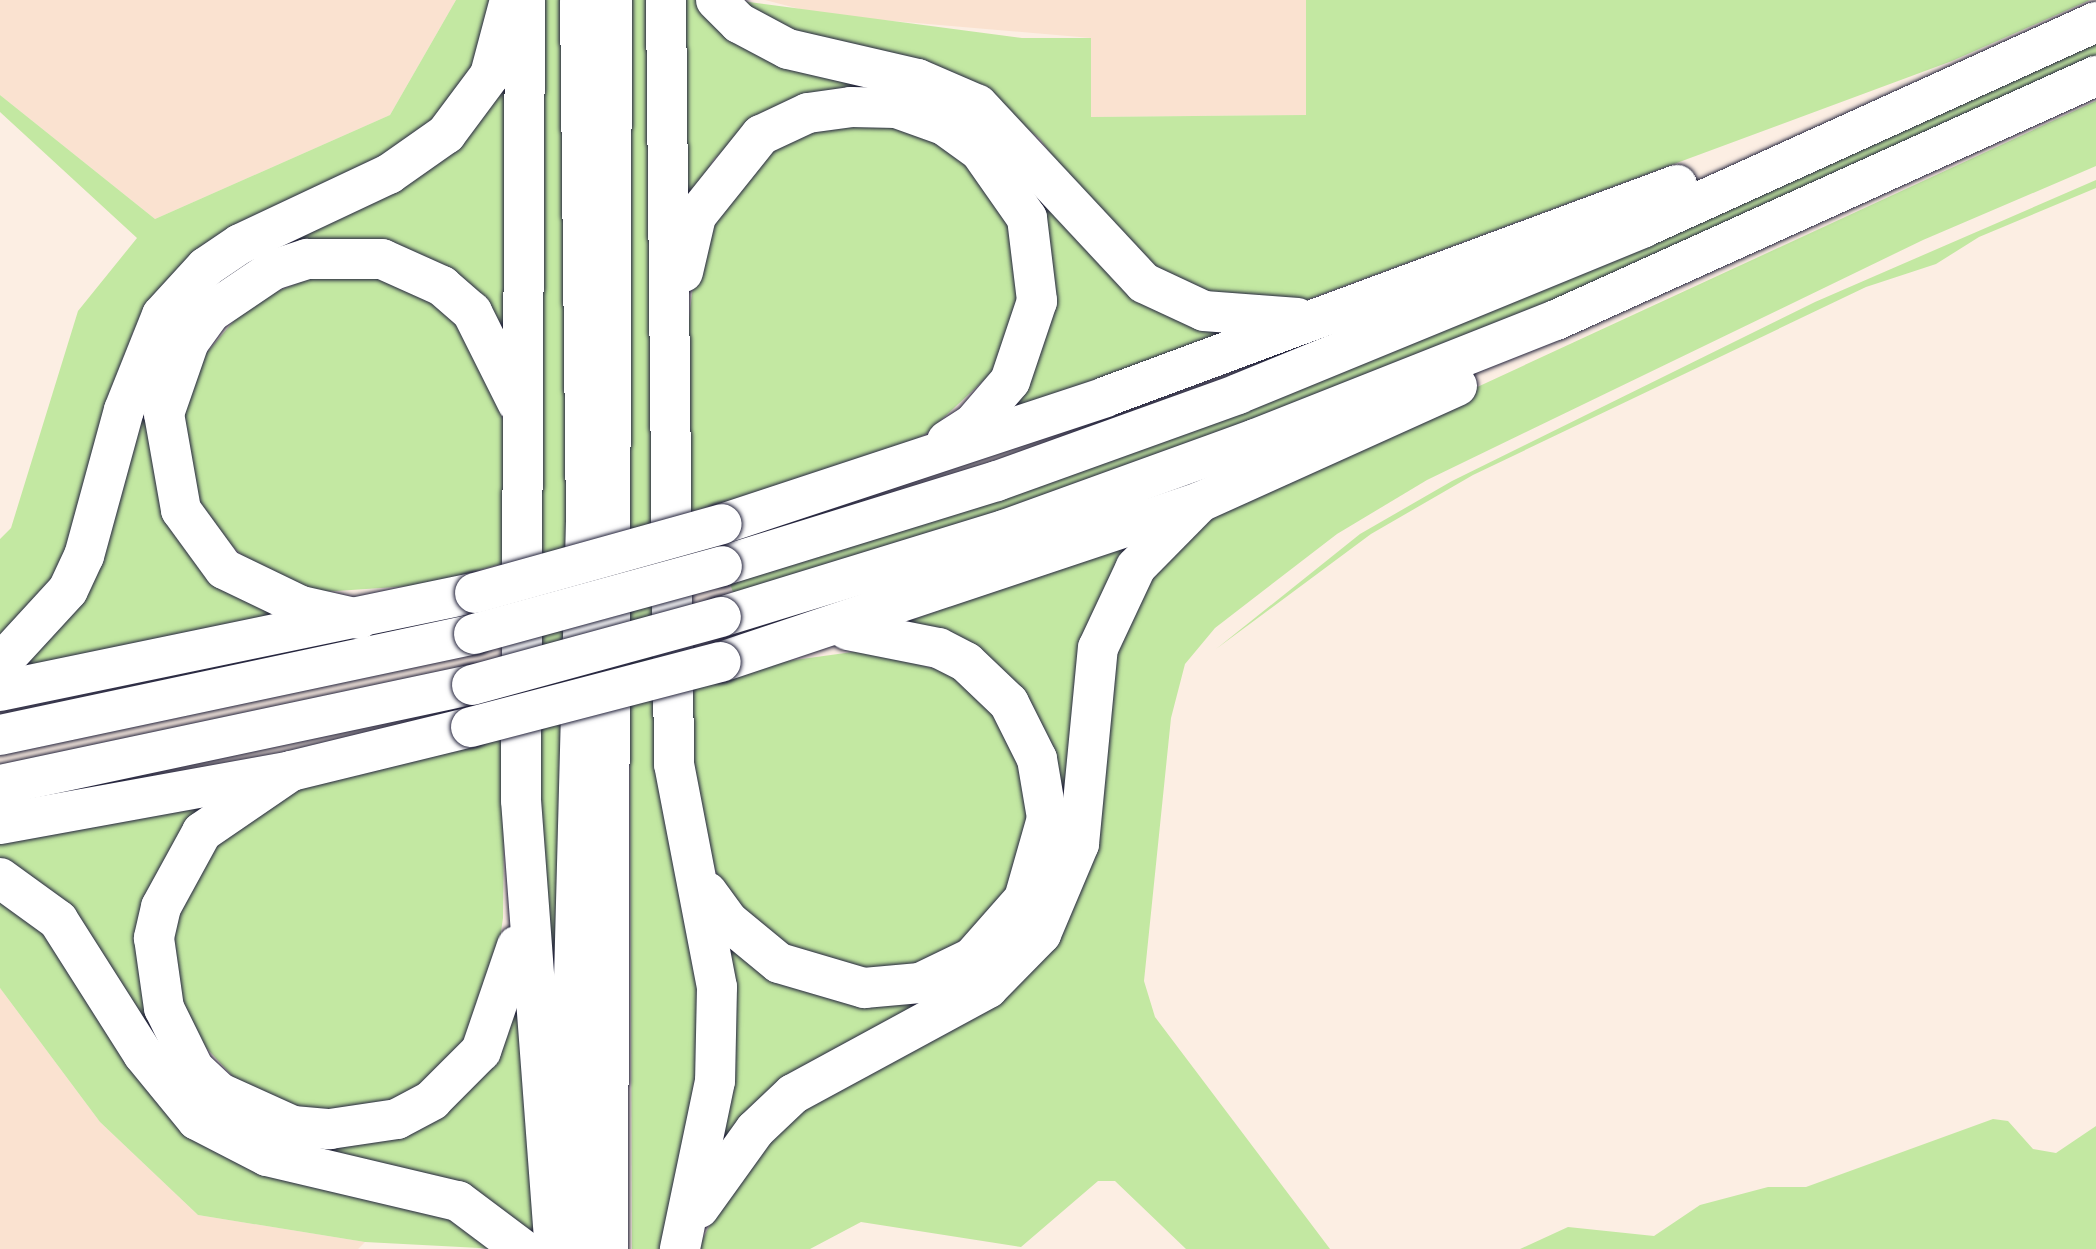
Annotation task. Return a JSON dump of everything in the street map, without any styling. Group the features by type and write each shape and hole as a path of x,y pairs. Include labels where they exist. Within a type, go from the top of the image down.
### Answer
{"highway":[{"path":"0,664 52,610 84,556 124,410 162,315 206,267 240,244 389,174 446,134 490,75 510,0"},
{"path":"525,0 525,915 555,1249"},
{"path":"577,1249 574,979 586,522 580,0"},
{"path":"608,1249 612,0"},
{"path":"666,0 674,764 703,885 718,1034 683,1239"},
{"path":"716,0 739,23 788,49 918,79 978,105 1144,283 1204,311 1318,318"},
{"path":"0,735 474,634 722,566 997,481 1238,394 1627,234 2096,22"},
{"path":"0,785 472,685 721,617 1004,530 1556,320 2096,76"},
{"path":"670,330 696,216 761,135 808,113 851,107 896,108 944,125 980,151 1027,218 1037,301 1010,381 973,424 917,461"},
{"path":"0,691 475,593 722,524 917,461 1318,318 1673,186 1816,146"},
{"path":"359,619 301,606 224,569 181,510 164,414 189,342 211,312 273,270 307,259 382,259 442,286 472,312 524,420"},
{"path":"0,824 291,771 721,662 836,629 1200,502 1503,364 1556,320"},
{"path":"683,1239 755,1130 793,1094 988,988 1041,934 1079,844 1091,694 1114,604 1136,567 1200,502"},
{"path":"703,885 728,921 779,963 864,988 920,983 972,958 1024,899 1047,818 1037,759 1009,703 966,662 938,648 836,629"},
{"path":"291,771 202,832 161,907 154,938 164,1008 194,1069 220,1093 258,1115 330,1129 397,1119 432,1100 467,1069 497,1022 525,915"},
{"path":"0,878 58,920 143,1054 197,1120 267,1156 458,1201 522,1249"}],"shaded area":[{"path":"0,0 456,0 390,115 155,219 0,95"},
{"path":"765,0 1306,0 1306,115 1090,117 1091,38 823,15"},
{"path":"0,988 100,1122 198,1215 365,1242 358,1249 0,1249"}],"green space":[{"path":"456,0 495,0 483,50 451,104 399,149 216,236 171,276 133,332 74,535 50,589 0,643 0,539 11,528 78,311 137,238 0,112 0,95 155,219 390,115"},
{"path":"538,0 561,0 569,535 556,1093 537,934"},
{"path":"627,0 651,0 708,1009 663,1249 632,1249"},
{"path":"682,0 698,0 715,20 774,56 948,98 1010,144 1116,272 1184,317 1234,333 997,420 1035,353 1052,286 1038,217 1007,163 951,118 850,92 808,99 743,133 714,159 683,212"},
{"path":"734,0 1022,38 1091,38 1091,117 1306,115 1306,0 2090,0 1952,61 1304,301 1211,298 1145,263 1100,221 1040,139 966,79 822,45"},
{"path":"2096,40 2096,56 1522,314 1063,493 735,598 730,584"},
{"path":"505,80 508,335 483,304 407,254 221,288 151,452 170,517 282,619 8,672 194,296"},
{"path":"2096,101 2096,166 1923,240 1427,480 1337,534 1215,628 1185,664 1171,718 1144,981 1155,1017 1330,1249 1186,1249 1115,1181 1098,1181 1021,1247 861,1222 810,1249 698,1249 723,1198 765,1143 820,1096 976,1015 1022,982 1057,937 1123,615 1171,548 1252,491"},
{"path":"831,121 915,130 957,152 1012,221 1023,300 997,368 926,434 881,457 690,512 688,328 696,261 713,213 748,170 795,132"},
{"path":"2096,180 2096,188 1979,237 1936,264 1866,287 1473,475 1371,534 1216,649 1360,534 1452,481 1815,302"},
{"path":"318,275 384,278 419,292 471,337 504,422 508,562 426,585 306,593 267,578 206,522 177,432 186,377 250,302"},
{"path":"1140,539 1070,828 1039,918 723,1146 736,1030 728,943 849,1000 1008,937 1046,743 900,624"},
{"path":"867,650 950,673 1008,728 1030,814 1023,864 1000,905 943,956 896,974 845,971 775,946 719,880 700,828 683,689 759,665"},
{"path":"505,735 503,918 495,972 454,1065 416,1093 337,1115 250,1095 187,1027 169,961 174,913 195,865 263,803 345,773"},
{"path":"208,804 153,1016 299,1142 493,1057 518,1007 545,1249 219,1125 0,868 0,843"},
{"path":"0,898 49,937 200,1142 267,1174 455,1219 499,1249 365,1242 198,1215 100,1122 0,988"},
{"path":"1993,1119 2008,1121 2033,1149 2056,1153 2096,1126 2096,1249 1520,1249 1568,1227 1654,1236 1700,1205 1768,1187 1806,1187"}]}
